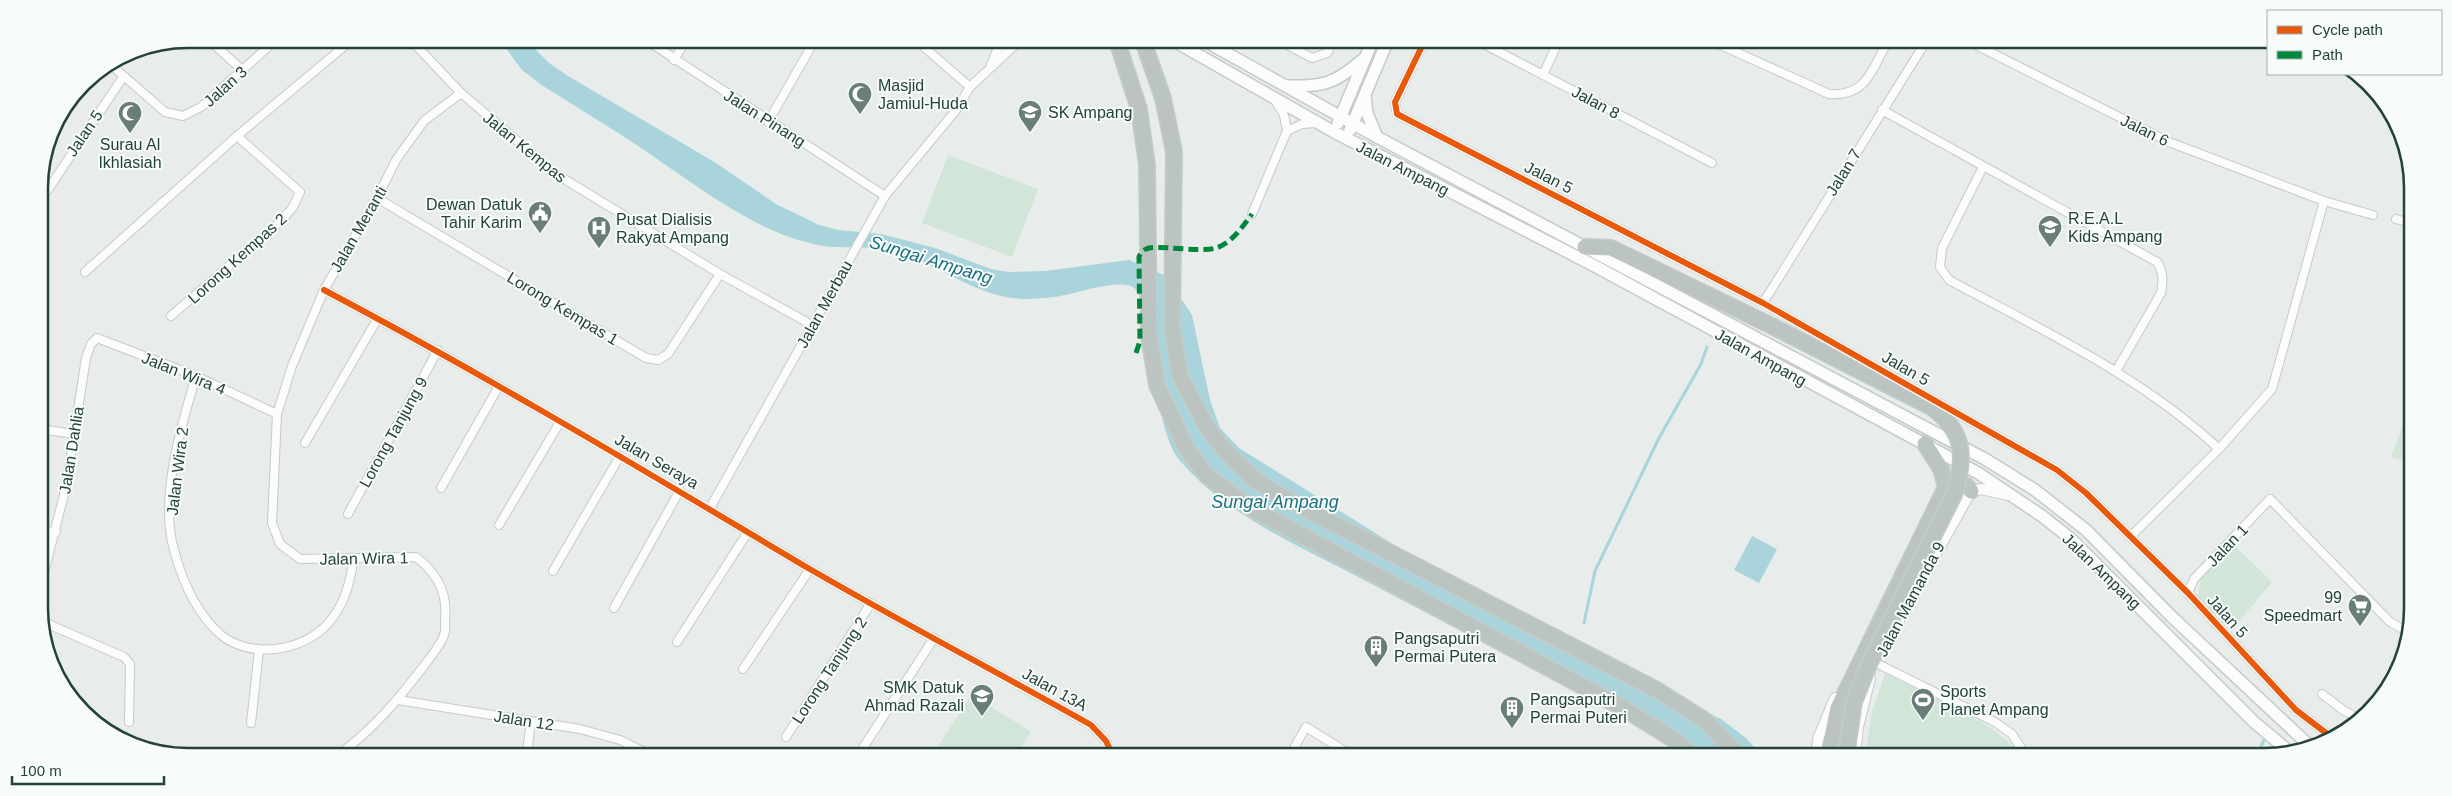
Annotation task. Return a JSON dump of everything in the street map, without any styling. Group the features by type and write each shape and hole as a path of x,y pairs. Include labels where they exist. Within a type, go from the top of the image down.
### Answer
{"highway":[{"path":"1119,48 1140,109 1147,166 1149,337 1157,385 1186,448 1207,476 1251,508 1623,708 1684,748"},
{"path":"1145,48 1163,98 1174,152 1172,327 1180,376 1208,429 1255,480 1288,500 1657,690 1706,721 1731,748"},
{"path":"1591,250 1611,248 1772,326 1930,407 1953,426 1962,449 1961,474 1954,495 1870,662 1854,702 1847,748"},
{"path":"1830,748 1838,708 1946,487 1942,469 1925,444"},
{"path":"1946,487 1956,483 1963,484 1970,491"}],"main road":[{"name":"Jalan Ampang","path":"1187,48 1334,132 1591,264 1978,473 2042,516 2071,539 2254,722 2284,747"},
{"name":"Jalan Ampang","path":"1217,48 1352,124 1985,459 2035,490 2086,530 2172,617 2306,742"},
{"path":"1334,132 1369,48"},
{"path":"1346,138 1385,48"},
{"path":"1284,86 1306,86 1336,80 1365,57"},
{"path":"1365,95 1367,113 1377,137"}],"street":[{"path":"218,48 242,70"},
{"name":"Jalan 3","path":"123,77 165,112 183,116 200,108 267,48"},
{"path":"84,272 237,136 342,48"},
{"name":"Jalan Kempas","path":"418,48 461,93 556,174 720,274 812,325"},
{"name":"Jalan Pinang","path":"657,48 768,122 885,196"},
{"path":"674,60 681,48"},
{"path":"768,122 810,48"},
{"path":"926,48 970,86"},
{"name":"Jalan Merbau","path":"991,65 999,48"},
{"name":"Jalan Merbau","path":"710,508 885,196 957,109 970,86 1011,48"},
{"path":"1293,48 1312,58 1327,53 1329,48"},
{"name":"Jalan 5","path":"1421,48 1395,102 1397,114 1763,303 2057,470 2086,494 2188,593 2296,710 2327,733"},
{"name":"Jalan 8","path":"1491,48 1712,162"},
{"path":"1543,75 1555,48"},
{"path":"1727,48 1829,94 1844,95 1863,85 1884,48"},
{"name":"Jalan 7","path":"1763,303 1922,48"},
{"name":"Jalan 6","path":"1982,48 2169,142 2324,201 2373,215"},
{"path":"114,68 123,77"},
{"name":"Jalan 5","path":"48,189 123,77"},
{"name":"Jalan Meranti","path":"277,414 292,366 324,290 377,198 396,160 424,122 461,93"},
{"path":"1252,214 1287,131 1284,115 1273,96"},
{"path":"1882,110 2157,262 2162,270 2164,279 2161,293 2116,371"},
{"path":"1287,131 1302,124 1319,123"},
{"name":"Lorong Kempas 2","path":"171,316 282,220 293,207 300,192 237,136"},
{"path":"1983,167 1942,248 1940,266 1949,280 2116,371 2192,423 2219,449"},
{"name":"Lorong Kempas 1","path":"377,198 646,358 658,360 668,354 720,274"},
{"path":"2130,537 2219,449 2272,389 2324,201"},
{"path":"2396,219 2404,221"},
{"path":"1591,250 1591,264"},
{"name":"Jalan Seraya","path":"324,290 438,350 872,604 974,660"},
{"path":"305,443 378,318"},
{"name":"Jalan Wira 4","path":"91,344 97,338 196,376 277,414"},
{"name":"Jalan Dahlia","path":"48,560 56,532 86,358 91,344"},
{"name":"Lorong Tanjung 9","path":"348,514 438,350"},
{"name":"Jalan Wira 2","path":"196,376 179,432 169,508 173,549 185,581 202,613 222,635 242,646 259,650 287,647 312,637 330,621 350,586 354,558"},
{"path":"441,488 499,386"},
{"name":"Jalan Wira 1","path":"277,414 272,523 280,544 300,559 416,557 430,568 442,588 446,608 444,634 398,700"},
{"path":"500,525 560,422"},
{"path":"48,430 74,434"},
{"path":"553,572 620,456"},
{"path":"1970,491 1981,489 2013,497"},
{"path":"614,608 680,490"},
{"name":"Jalan Mamanda 9","path":"1856,748 1858,727 1876,663 1970,491"},
{"name":"Jalan 1","path":"2188,593 2194,579 2270,499 2390,622 2403,629"},
{"path":"48,531 56,532"},
{"path":"677,642 748,532"},
{"path":"743,669 810,568"},
{"name":"Lorong Tanjung 2","path":"786,737 872,604"},
{"path":"49,623 124,657 130,664 129,722"},
{"path":"863,748 934,638"},
{"path":"1817,748 1818,739 1837,695 1867,647"},
{"path":"251,723 259,650"},
{"name":"Jalan 13A","path":"974,660 1091,725 1106,741 1109,748"},
{"path":"1876,663 1995,722 2012,734 2021,748"},
{"path":"2322,694 2354,716"},
{"path":"346,748 365,734 398,700"},
{"name":"Jalan 12","path":"398,700 580,729 620,740 636,748"},
{"path":"528,748 532,722"},
{"path":"1294,748 1306,727 1339,748"}],"green space":[{"path":"948,155 1038,189 1012,257 922,223"},
{"path":"2404,422 2404,460 2391,457"},
{"path":"2233,544 2272,582 2231,631 2198,597 2201,577"},
{"name":"Sports Planet Ampang","path":"1885,674 1959,709 1996,732 2014,748 1866,748 1872,711"},
{"path":"972,694 1031,732 1021,748 937,748"}],"water":[{"name":"Sungai Ampang","path":"506,48 534,48 549,63 568,76 716,163 776,204 819,225 838,230 881,234 935,248 991,269 1008,272 1045,271 1129,260 1166,276 1192,315 1210,400 1220,428 1239,448 1550,642 1721,719 1746,738 1755,748 1679,748 1634,720 1289,542 1242,514 1220,498 1181,462 1171,445 1163,422 1145,315 1140,297 1133,287 1117,284 1062,296 1030,299 1012,298 977,288 922,261 893,251 827,246 792,238 754,222 699,188 621,135 543,86 522,70"},
{"path":"1752,536 1777,549 1759,583 1734,570"}],"waterway":[{"path":"1584,623 1595,571 1659,438 1701,364 1707,347"},
{"path":"2260,748 2266,736"}],"marked path":[{"path":"1136,353 1140,341 1139,257 1142,252 1159,247 1199,250 1222,246 1241,229 1252,214"}],"cycle path":[{"path":"1421,48 1395,102 1397,114 1763,303 2057,470 2086,493 2188,593 2296,710 2327,733"},
{"path":"324,290 507,391 843,588 1091,725 1106,741 1109,748"}],"place":[{"name":"Masjid Jamiul-Huda","path":"860,115"},
{"name":"SK Ampang","path":"1030,133"},
{"name":"Surau Al Ikhlasiah","path":"130,134"},
{"name":"Dewan Datuk Tahir Karim","path":"540,234"},
{"name":"R.E.A.L Kids Ampang","path":"2050,248"},
{"name":"Pusat Dialisis Rakyat Ampang","path":"599,249"},
{"name":"99 Speedmart","path":"2360,627"},
{"name":"Pangsaputri Permai Putera","path":"1376,668"},
{"name":"SMK Datuk Ahmad Razali","path":"982,717"},
{"name":"Sports Planet Ampang","path":"1923,721"},
{"name":"Pangsaputri Permai Puteri","path":"1512,729"}]}
